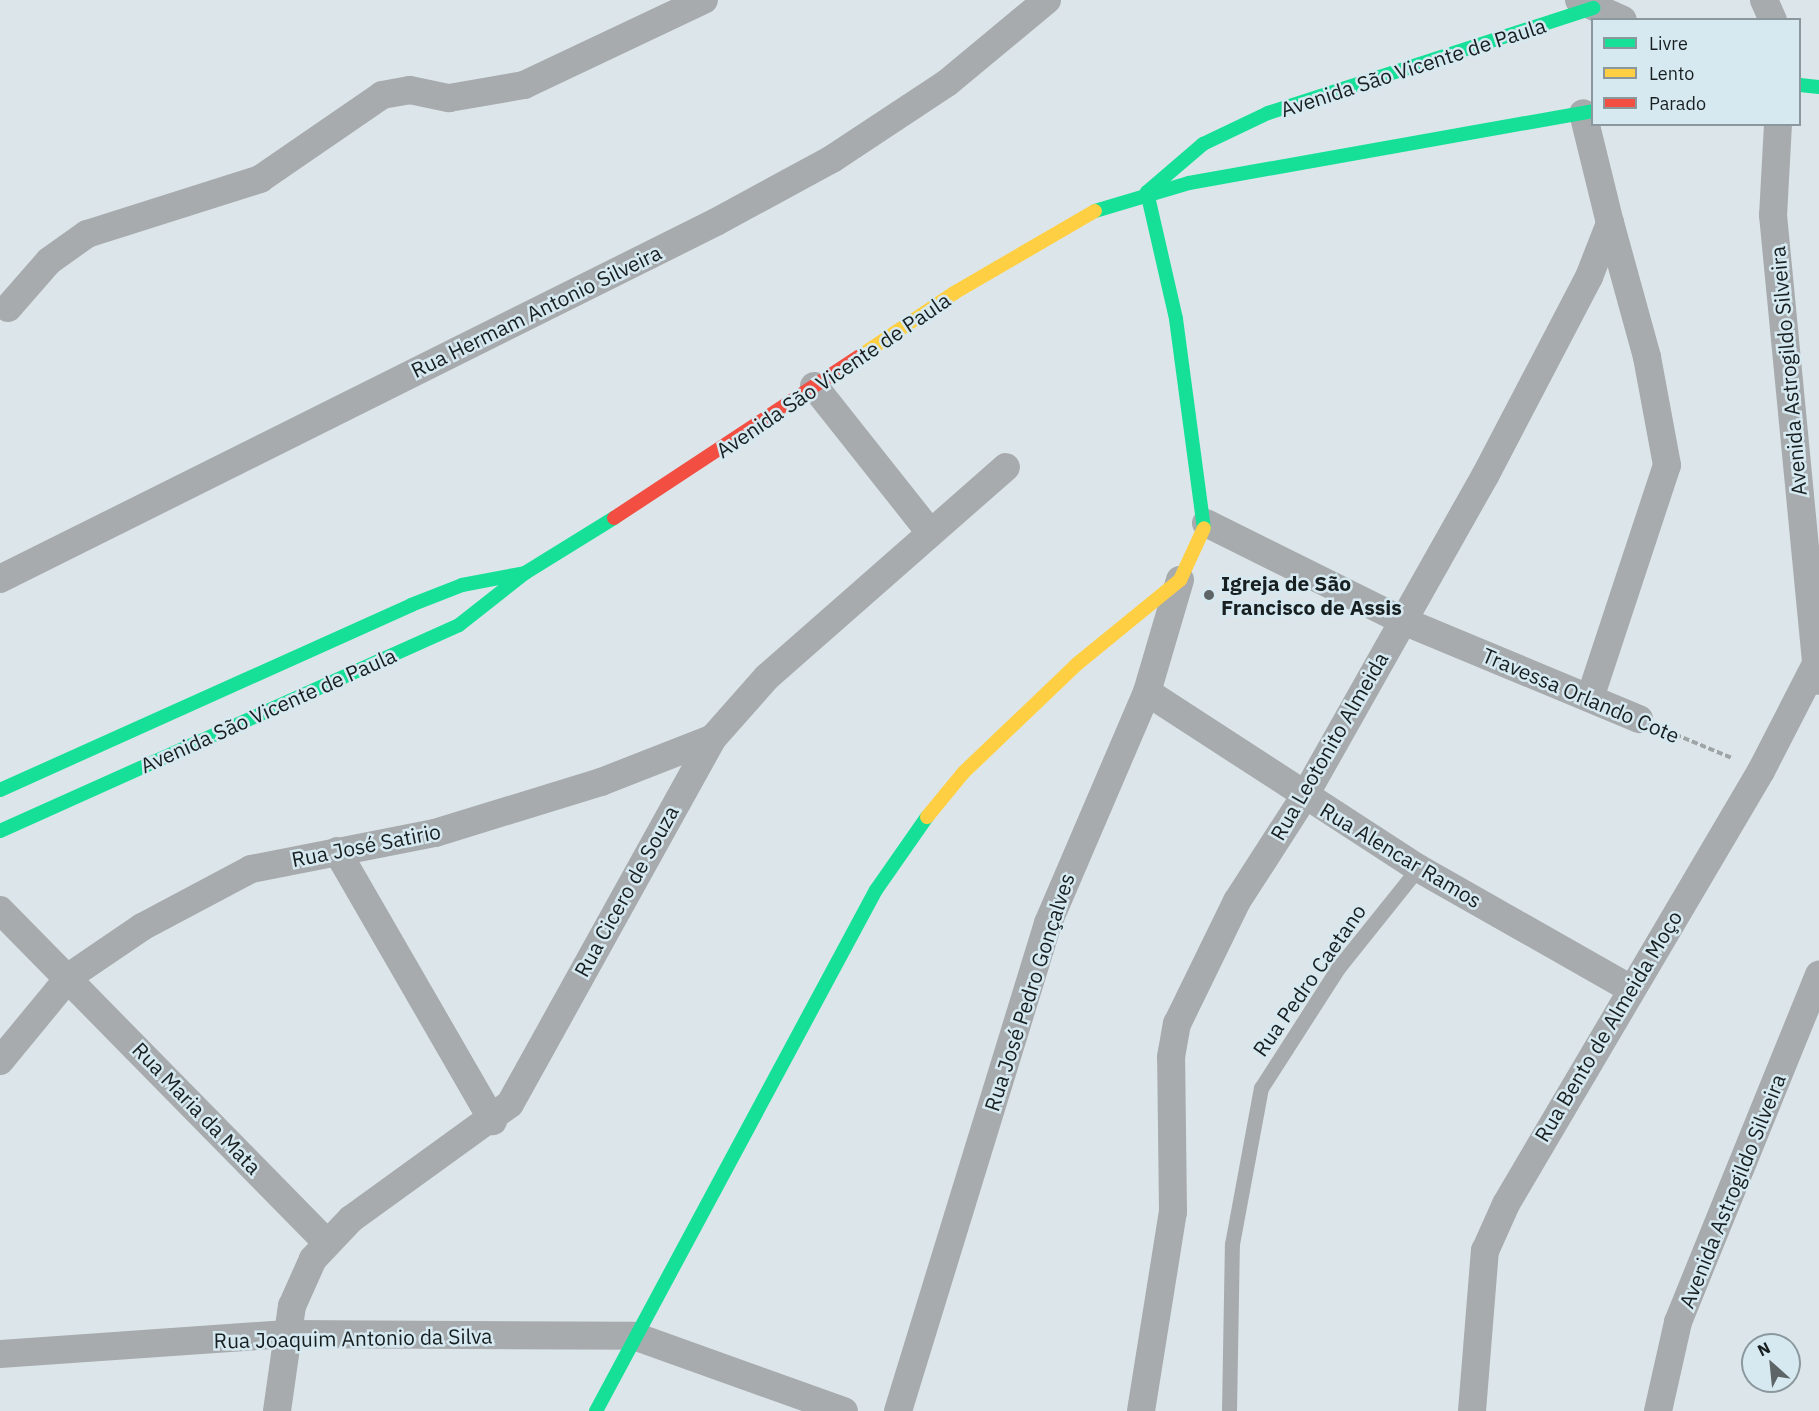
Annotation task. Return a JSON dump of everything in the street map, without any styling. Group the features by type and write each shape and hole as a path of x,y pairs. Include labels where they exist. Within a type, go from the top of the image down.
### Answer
{"street":[{"path":"8,308 49,261 87,234 260,179 382,95 410,90 449,98 524,85 704,0"},
{"name":"Rua Hermam Antonio Silveira","path":"0,579 716,222 832,159 946,83 1047,0"},
{"path":"1764,0 1772,18"},
{"path":"1586,4 1618,18"},
{"name":"Avenida São Vicente de Paula","path":"1147,192 1170,167 1203,144 1268,113 1586,4"},
{"path":"1801,85 1819,87"},
{"path":"1588,112 1610,223 1647,357 1667,465 1590,698"},
{"name":"Avenida São Vicente de Paula","path":"0,831 459,625 525,573 1057,231 1147,192 1588,112"},
{"name":"Avenida Astrogildo Silveira","path":"1778,126 1773,215 1818,676"},
{"path":"596,1411 634,1336 876,890 911,837 988,749 1077,664 1180,580 1206,523 1176,319 1147,192"},
{"name":"Rua Leotonito Almeida","path":"1141,1411 1172,1224 1171,1057 1177,1023 1237,901 1304,797 1554,349 1610,223"},
{"path":"814,386 928,530"},
{"name":"Rua Cicero de Souza","path":"277,1411 287,1334 302,1278 325,1241 493,1121 526,1081 611,915 713,738 767,676 928,530 1006,467"},
{"name":"Travessa Orlando Cote","path":"1206,523 1401,620 1639,719"},
{"name":"Avenida São Vicente de Paula","path":"0,790 411,605 462,585 525,573"},
{"name":"Rua José Pedro Gonçalves","path":"898,1411 1048,924 1147,692 1180,580"},
{"name":"Rua Bento de Almeida Moço","path":"1472,1411 1485,1251 1528,1160 1818,676"},
{"name":"Rua Alencar Ramos","path":"1147,692 1304,797 1419,868 1631,989"},
{"name":"Rua José Satirio","path":"0,1061 70,976 142,927 251,869 337,851 387,844 510,812 713,738"},
{"path":"337,851 493,1121"},
{"name":"Rua Maria da Mata","path":"0,910 70,976 325,1241"},
{"name":"Avenida Astrogildo Silveira","path":"1658,1411 1678,1322 1819,975"},
{"name":"Rua Joaquim Antonio da Silva","path":"0,1354 287,1334 634,1336 844,1411"}],"lane":[{"name":"Rua Pedro Caetano","path":"1229,1411 1232,1244 1261,1088 1338,968 1419,868"}],"path":[{"name":"Travessa Orlando Cote","path":"1639,719 1761,771"}],"traffic: fast":[{"path":"1147,192 1203,144 1268,113 1594,8"},
{"path":"1801,85 1819,87"},
{"path":"1095,211 1189,183 1591,111"},
{"path":"1147,192 1176,319 1204,528"},
{"path":"0,831 459,625 525,573 614,518"},
{"path":"0,790 411,605 462,585 525,573"},
{"path":"596,1411 876,890 927,817"}],"traffic: slow":[{"path":"860,356 954,293 1095,211"},
{"path":"927,817 964,772 1077,664 1180,580 1204,528"}],"traffic: jam":[{"path":"614,518 860,356"}],"place":[{"name":"Igreja de São Francisco de Assis","path":"1209,595"}]}
